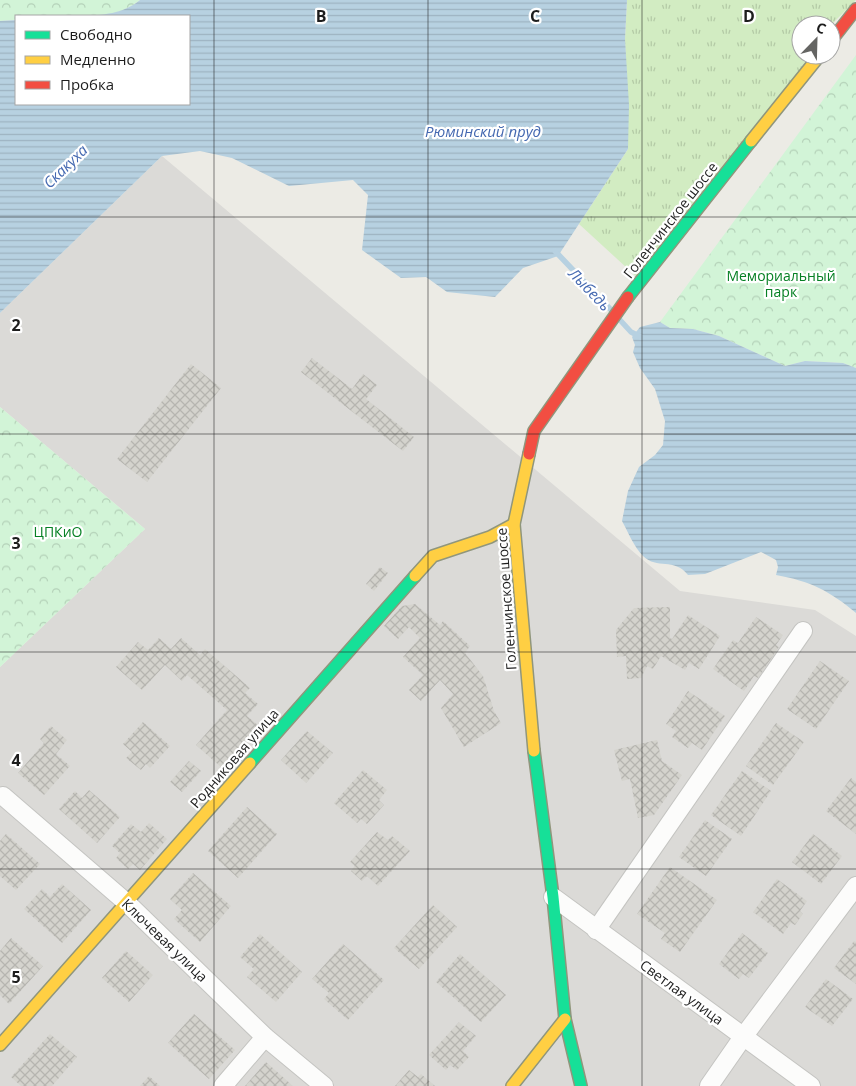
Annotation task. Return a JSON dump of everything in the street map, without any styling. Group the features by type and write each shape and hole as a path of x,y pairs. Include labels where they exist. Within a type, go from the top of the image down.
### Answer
{"street":[{"path":"841,28 856,9"},
{"name":"Голенчинское шоссе","path":"582,1086 565,1019 553,897 535,765 514,524 534,431 621,306 812,65"},
{"name":"Родниковая улица","path":"0,1045 433,556 490,537 514,524"},
{"path":"596,930 803,632"},
{"name":"Ключевая улица","path":"3,796 127,902 265,1037 324,1086"},
{"path":"710,1086 743,1037 856,886"},
{"name":"Светлая улица","path":"553,897 811,1086"},
{"path":"512,1086 565,1019"},
{"path":"223,1086 265,1037"}],"shaded area":[{"path":"162,156 680,591 815,610 856,636 856,1086 0,1086 0,667 145,529 0,407 0,313"}],"green space":[{"path":"0,0 140,0 127,8 102,15 15,15 15,20 0,21"},
{"path":"627,0 856,0 841,15 791,15 791,65 812,65 640,280 579,224 628,149 625,39"},
{"name":"Мемориальный парк","path":"856,55 856,368 843,363 805,361 785,366 719,336 693,329 670,328 660,322"},
{"name":"ЦПКиО","path":"0,407 145,529 0,667"}],"water":[{"name":"Рюминский пруд","path":"140,0 627,0 625,39 629,105 628,149 558,256 523,268 495,297 447,292 426,277 401,278 362,250 368,195 353,180 289,186 232,158 200,151 162,156 0,313 0,21 15,20 15,105 190,105 190,15 93,15 120,11"},
{"path":"660,322 670,328 693,329 719,336 785,366 805,361 843,363 856,368 856,613 819,588 799,580 776,575 778,567 776,560 761,552 705,574 688,575 677,566 648,560 637,548 622,521 628,491 639,467 655,455 663,445 665,421 655,389 640,368 633,352 635,345 632,337 640,327"}],"building":[{"path":"312,358 352,389 363,374 377,385 366,399 414,437 403,451 301,372"},
{"path":"191,364 221,388 147,482 117,459"},
{"path":"380,567 388,573 374,591 366,584"},
{"path":"415,604 440,625 443,621 470,646 465,653 483,676 494,711 501,723 464,747 441,708 453,694 440,680 421,701 409,690 423,675 403,657 420,638 409,627 398,639 384,626 402,606"},
{"path":"670,607 670,638 672,639 688,615 720,636 699,669 689,663 685,670 661,656 653,669 647,666 641,678 627,679 626,656 617,657 616,630 634,608"},
{"path":"756,617 783,635 776,645 779,647 758,678 754,676 744,691 713,669 733,640 738,643"},
{"path":"159,638 171,649 181,638 200,655 205,649 250,688 245,693 258,704 247,716 259,726 222,768 196,745 227,710 187,675 182,681 165,665 142,690 116,667 138,642 148,650"},
{"path":"820,661 849,681 816,729 787,709"},
{"path":"688,691 725,716 702,750 692,743 688,748 672,737 676,731 666,724"},
{"path":"143,722 170,746 150,768 146,764 141,770 126,758 132,752 123,744"},
{"path":"776,723 804,742 773,785 746,766"},
{"path":"51,726 67,740 56,754 70,766 44,795 18,773 44,743 40,739"},
{"path":"307,731 333,753 306,783 281,760"},
{"path":"657,740 662,761 682,775 654,815 638,818 630,779 622,781 614,750"},
{"path":"189,761 201,771 182,792 170,782"},
{"path":"363,770 387,790 379,800 384,805 367,824 361,819 357,823 334,803"},
{"path":"742,771 771,791 741,836 711,815"},
{"path":"851,778 856,782 856,834 826,811"},
{"path":"89,790 120,817 97,843 59,809 75,791 82,798"},
{"path":"247,807 277,834 238,878 208,851"},
{"path":"705,820 732,839 706,876 679,857"},
{"path":"149,823 167,839 140,870 133,864 128,869 116,858 120,853 112,846 131,824 141,832"},
{"path":"377,832 388,840 392,836 410,851 378,886 367,876 362,881 351,871 355,866 350,862"},
{"path":"6,834 40,864 16,890 0,876 0,841"},
{"path":"813,834 842,856 821,884 792,862"},
{"path":"670,867 717,900 680,952 661,939 665,933 637,914"},
{"path":"193,873 231,906 200,942 174,919 182,910 170,899"},
{"path":"777,879 807,901 800,911 803,914 795,925 791,923 783,934 753,912"},
{"path":"62,884 91,910 62,943 24,909 42,889 50,897"},
{"path":"433,905 457,927 419,969 394,948"},
{"path":"742,933 768,953 749,978 743,974 739,979 719,964"},
{"path":"260,934 302,972 276,1002 247,977 254,969 240,957"},
{"path":"11,938 43,966 9,1004 0,995 0,951"},
{"path":"854,941 856,942 856,984 834,968"},
{"path":"343,944 384,980 348,1020 324,999 329,993 312,979"},
{"path":"126,951 153,975 129,1002 102,978"},
{"path":"460,954 506,995 481,1022 436,982"},
{"path":"826,979 853,999 832,1026 805,1007"},
{"path":"194,1014 235,1050 209,1079 168,1043"},
{"path":"459,1022 476,1036 463,1051 469,1057 457,1070 450,1065 446,1070 429,1055"},
{"path":"50,1034 77,1057 52,1086 21,1086 11,1077"},
{"path":"266,1062 293,1086 245,1086"},
{"path":"409,1070 418,1077 421,1074 435,1086 395,1086"},
{"path":"149,1076 160,1086 140,1086"}],"waterway":[{"name":"Лыбедь","path":"555,251 612,311"},
{"name":"Лыбедь","path":"620,320 631,332 641,337"}],"traffic: fast":[{"path":"628,297 751,141"},
{"path":"250,763 415,576"},
{"path":"534,751 553,897 565,1019 581,1086"}],"traffic: slow":[{"path":"751,141 812,65"},
{"path":"529,454 514,524 534,751"},
{"path":"415,576 433,556 490,537 514,524"},
{"path":"0,1045 250,763"},
{"path":"512,1086 565,1019"}],"traffic: jam":[{"path":"841,28 856,9"},
{"path":"529,454 534,431 628,297"}],"water label":[{"name":"Скакуха","path":"65,166"}]}
